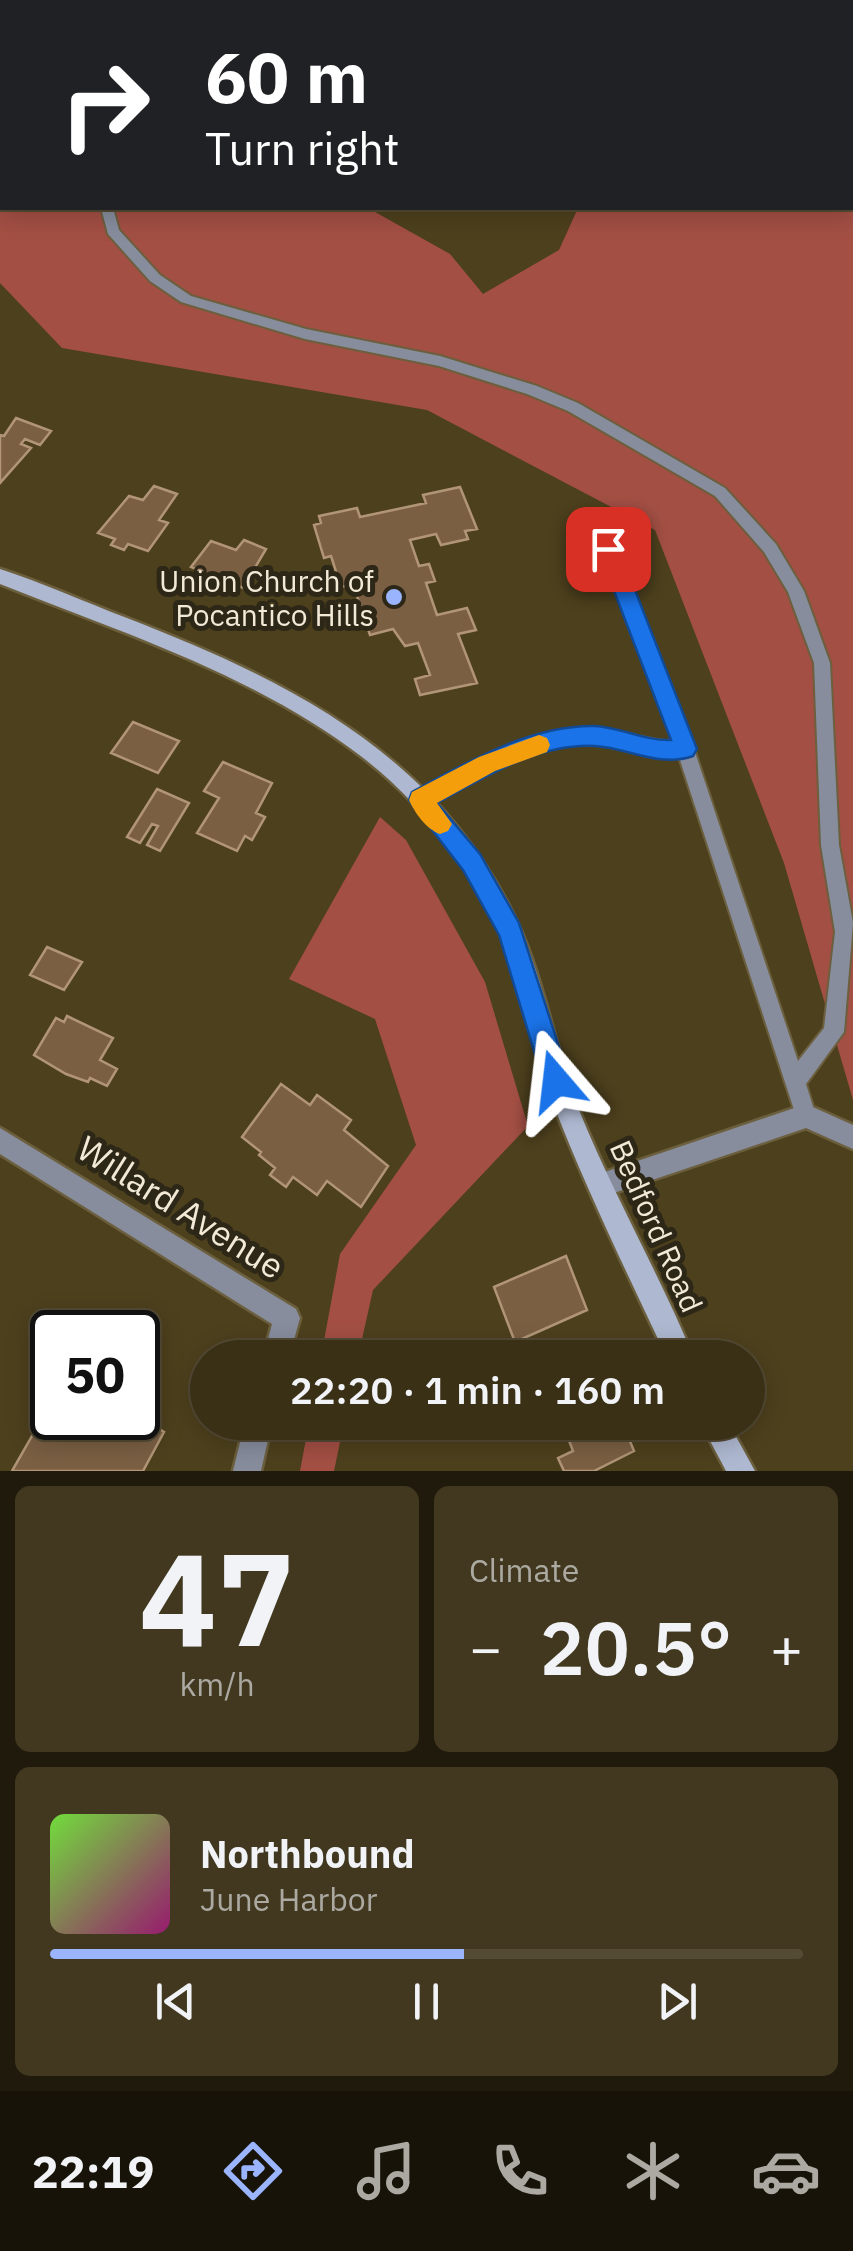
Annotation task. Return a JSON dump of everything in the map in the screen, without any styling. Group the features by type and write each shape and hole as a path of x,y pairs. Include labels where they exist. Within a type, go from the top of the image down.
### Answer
{"main road":[{"name":"Bedford Road","path":"0,576 240,676 320,717 371,752 420,800 471,862 510,931 556,1081 674,1340"},
{"path":"723,1440 741,1471"}],"street":[{"path":"602,1185 806,1116 853,1137"},
{"name":"Willard Avenue","path":"0,1140 286,1318 280,1340"},
{"path":"247,1471 255,1440"}],"lane":[{"path":"108,210 113,231 155,278 186,300 305,334 440,361 560,402 720,492 770,548 796,591 822,663 830,845 845,932 834,1032 795,1081"},
{"path":"608,549 685,749 806,1116"},
{"path":"420,800 487,764 556,739 596,736 664,751 685,749"}],"shaded area":[{"path":"0,210 372,210 450,254 483,294 559,250 577,210 853,210 853,1100 784,863 655,530 427,410 62,348 0,283"},
{"path":"380,817 406,840 485,982 528,1126 373,1290 362,1340 324,1340 340,1254 416,1145 375,1019 289,979"},
{"path":"306,1440 340,1440 334,1471 300,1471"}],"building":[{"path":"16,418 51,431 40,445 25,439 21,444 31,448 0,483 0,435 4,436"},
{"path":"154,486 177,494 159,520 168,523 148,551 128,544 124,550 111,545 115,539 98,533 129,496 143,500"},
{"name":"Union Church of Pocantico Hills","path":"460,487 477,529 465,531 468,539 441,545 436,534 410,540 419,566 429,564 435,581 426,583 437,615 467,608 476,630 458,634 477,683 420,695 415,679 430,675 418,643 405,646 393,629 370,635 353,584 341,587 331,556 324,558 314,525 321,523 319,516 357,508 360,517 426,503 423,495"},
{"path":"244,540 266,549 243,588 191,567 211,541 236,550"},
{"path":"133,722 179,741 158,773 111,753"},
{"path":"223,762 272,783 256,813 265,817 252,840 245,836 237,851 197,833 219,798 204,791"},
{"path":"157,789 189,803 160,851 147,845 158,826 152,824 140,843 127,837"},
{"path":"47,947 82,962 64,990 30,975"},
{"path":"67,1016 113,1038 100,1060 117,1069 107,1086 66,1074 34,1055 56,1018 64,1022"},
{"path":"281,1084 310,1105 317,1095 351,1120 344,1130 388,1166 361,1207 327,1181 317,1195 293,1177 286,1187 270,1175 275,1168 259,1155 261,1152 242,1137"},
{"path":"566,1256 587,1310 514,1340 494,1287"},
{"path":"30,1440 160,1440 143,1471 12,1471"},
{"path":"569,1440 629,1440 634,1451 594,1471 564,1471 558,1458 573,1451"}],"slow traffic":[{"path":"440,824 420,800 487,764 539,745"}],"place":[{"name":"Union Church of Pocantico Hills","path":"394,597"}],"route":[{"path":"556,1081 510,931 471,862 420,800 487,764 556,739 596,736 664,751 685,749 608,549"}]}
